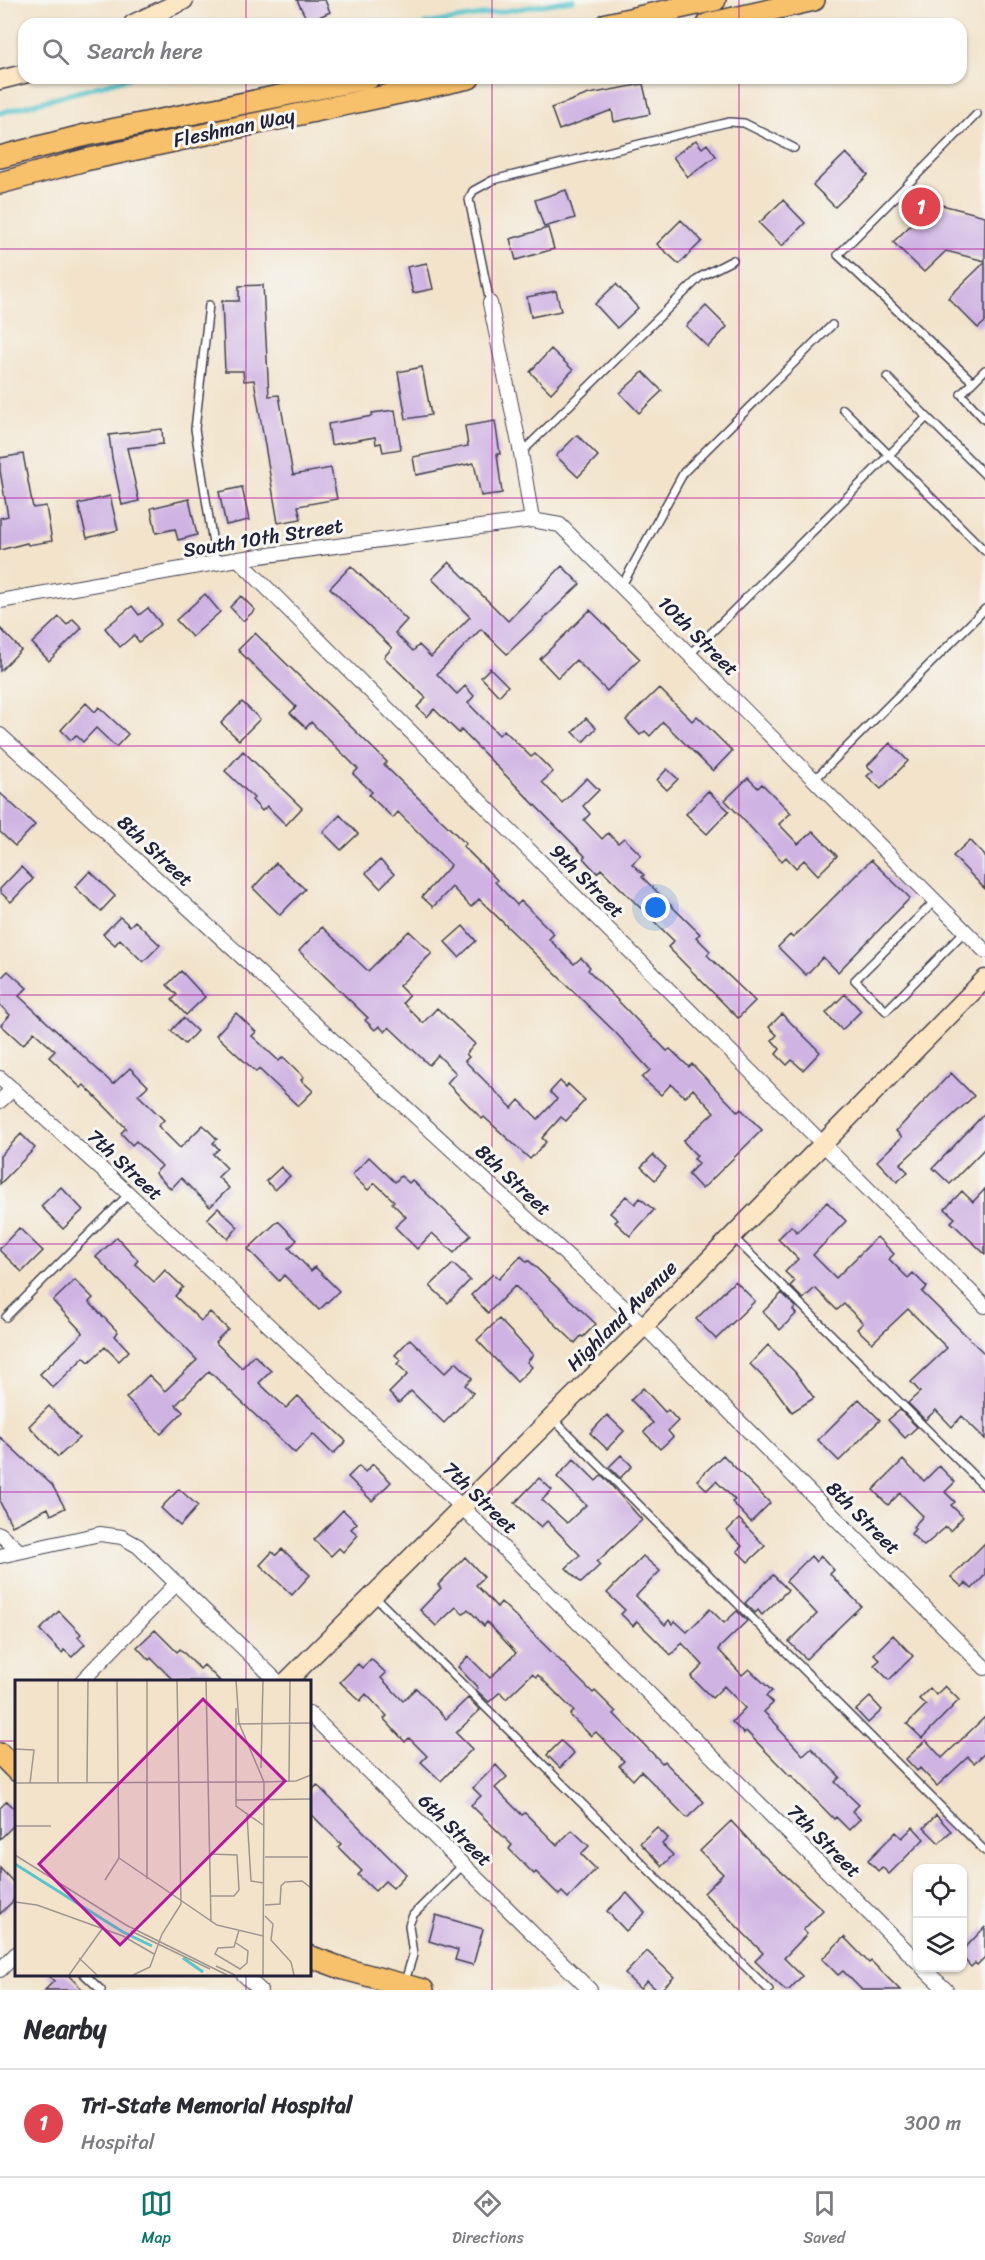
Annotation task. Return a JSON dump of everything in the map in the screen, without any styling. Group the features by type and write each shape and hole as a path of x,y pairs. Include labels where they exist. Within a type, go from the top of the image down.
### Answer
{"main road":[{"path":"146,18 184,0"},
{"path":"634,18 714,0"},
{"path":"734,18 814,0"},
{"path":"0,81 18,76"},
{"name":"Fleshman Way","path":"0,157 86,135 339,84"},
{"name":"Fleshman Way","path":"0,183 85,160 441,84"},
{"name":"Highland Avenue","path":"288,1680 463,1508 985,980"},
{"path":"310,1956 344,1969 413,1987"}],"street":[{"path":"490,303 521,453 532,520"},
{"name":"South 10th Street","path":"0,601 216,563 532,520"},
{"name":"10th Street","path":"532,520 560,525 985,951"},
{"name":"9th Street","path":"238,560 985,1306"},
{"name":"8th Street","path":"0,735 644,1326 985,1668"},
{"name":"7th Street","path":"0,1078 129,1194 463,1508 913,1957"},
{"path":"0,1101 13,1089"},
{"path":"0,1534 19,1551"},
{"path":"0,1556 100,1534 122,1537 138,1546 276,1680"},
{"path":"83,1680 177,1583"},
{"name":"6th Street","path":"310,1714 590,1990"},
{"path":"0,1970 15,1955"},
{"path":"927,1972 946,1990"},
{"path":"244,1975 260,1990"},
{"name":"6th Street","path":"574,1976 579,1990"}],"lane":[{"path":"973,382 838,255 977,114"},
{"path":"490,303 469,199 473,191 493,180 729,122 744,123 794,148"},
{"path":"521,453 700,277 734,260"},
{"path":"209,305 195,429 216,563"},
{"path":"621,587 684,472 832,325"},
{"path":"985,370 961,394 985,420"},
{"path":"887,377 985,475"},
{"path":"843,409 985,551"},
{"path":"690,654 927,417"},
{"path":"814,780 985,609"},
{"path":"935,901 855,980 886,1011 966,931"},
{"path":"6,1317 129,1194"},
{"path":"732,1236 985,1487"},
{"path":"552,1418 985,1851"},
{"path":"373,1595 769,1990"},
{"path":"413,1987 409,1926 413,1915 463,1865"},
{"path":"85,1975 101,1990"}],"building":[{"path":"297,0 325,0 330,12 317,18 306,18"},
{"path":"643,84 650,114 614,122 612,110 559,130 551,108 589,94"},
{"path":"696,140 702,148 707,144 716,156 688,177 673,157"},
{"path":"846,153 868,175 835,207 813,185"},
{"path":"566,190 575,218 544,227 535,200"},
{"path":"783,200 805,223 782,246 759,223"},
{"path":"934,203 985,216 985,261 946,251 924,272 893,242"},
{"path":"681,220 702,241 679,264 657,244"},
{"path":"548,228 554,249 516,260 510,239"},
{"path":"985,262 985,322 978,328 948,298"},
{"path":"427,263 433,289 413,293 407,267"},
{"path":"616,284 638,308 617,328 595,304"},
{"path":"263,285 269,396 279,395 293,475 331,468 337,499 298,506 301,519 278,523 254,380 244,381 243,371 225,371 222,301 239,301 239,286"},
{"path":"556,291 561,311 531,317 527,297"},
{"path":"706,306 727,327 708,347 686,326"},
{"path":"551,349 573,370 551,393 530,372"},
{"path":"422,367 431,415 406,419 398,372"},
{"path":"643,372 662,391 639,413 620,393"},
{"path":"395,410 401,449 383,452 381,443 376,444 375,437 331,445 328,424"},
{"path":"495,421 502,493 481,496 474,463 416,475 413,457 468,446 465,426"},
{"path":"162,429 163,444 127,448 139,501 122,505 109,435"},
{"path":"577,435 598,456 578,477 556,456"},
{"path":"23,454 33,508 46,506 52,541 28,545 27,543 0,550 0,518 8,516 0,458"},
{"path":"242,487 249,520 226,525 219,492"},
{"path":"110,496 118,530 87,538 78,504"},
{"path":"189,499 197,535 178,540 175,529 156,533 151,508"},
{"path":"449,562 508,621 562,566 580,584 507,654 481,629 437,674 457,694 465,686 474,696 468,703 499,735 504,730 531,757 535,754 553,772 542,782 562,803 587,778 599,790 583,806 590,814 584,820 602,839 608,833 618,843 624,838 641,855 632,864 644,875 642,877 700,934 696,937 710,951 707,955 755,1001 738,1018 668,947 674,941 601,869 597,873 583,858 585,856 461,730 459,733 434,709 427,717 417,707 426,698 384,657 392,648 330,588 351,566 407,620 395,633 413,651 419,645 431,657 470,617 432,579"},
{"path":"205,594 220,612 192,637 176,620"},
{"path":"241,596 255,610 243,621 230,607"},
{"path":"132,606 139,615 148,608 161,624 139,642 134,635 120,647 105,628"},
{"path":"590,610 640,659 607,691 576,660 558,678 540,659"},
{"path":"59,617 67,625 73,619 82,628 49,661 32,643"},
{"path":"0,628 21,650 0,671"},
{"path":"255,633 387,762 384,765 466,844 463,846 497,880 495,882 517,905 521,901 554,934 549,939 574,964 581,958 590,967 588,970 667,1051 670,1049 689,1067 692,1064 738,1112 741,1109 762,1130 702,1189 688,1174 699,1163 694,1159 697,1156 683,1141 714,1112 693,1089 685,1097 671,1084 661,1095 642,1078 650,1070 615,1032 479,899 471,907 452,887 433,907 422,897 451,865 398,812 393,818 369,795 372,792 353,774 358,769 311,722 306,728 290,713 296,707 238,650"},
{"path":"490,668 508,686 499,696 481,677"},
{"path":"659,688 692,721 697,716 732,751 713,771 663,722 650,736 645,731 640,735 626,720"},
{"path":"242,702 260,719 239,740 221,723"},
{"path":"86,703 95,712 99,707 128,734 116,747 96,728 83,742 76,735 71,740 61,730"},
{"path":"586,718 596,728 583,742 573,732"},
{"path":"890,743 908,761 881,789 867,776 873,771 867,766"},
{"path":"243,751 302,808 286,825 267,806 262,811 252,800 254,798 225,771"},
{"path":"667,769 678,779 667,790 657,780"},
{"path":"748,778 758,788 762,784 791,813 779,824 798,844 813,831 837,856 818,875 804,860 796,868 786,857 782,861 725,800"},
{"path":"708,791 729,811 707,834 686,814"},
{"path":"0,793 35,825 15,846 0,832"},
{"path":"340,815 358,834 341,850 323,832"},
{"path":"970,840 985,856 985,889 953,856"},
{"path":"380,860 394,874 380,888 366,873"},
{"path":"871,860 910,898 838,972 823,957 806,975 778,947 790,935 793,938"},
{"path":"276,863 305,889 280,915 253,888"},
{"path":"21,867 33,879 11,902 0,892 0,889"},
{"path":"90,871 115,896 101,911 75,887"},
{"path":"120,917 130,926 135,921 160,945 143,962 120,939 115,945 103,934"},
{"path":"463,926 476,941 459,957 445,942"},
{"path":"322,927 368,971 409,931 432,953 399,986 409,996 403,1003 423,1023 437,1008 475,1044 466,1054 469,1057 465,1061 512,1108 519,1100 538,1119 557,1099 550,1092 560,1081 566,1087 568,1084 585,1100 566,1121 561,1117 542,1138 546,1142 530,1159 484,1117 482,1119 447,1083 456,1073 438,1055 429,1065 389,1027 385,1032 379,1026 375,1030 365,1020 368,1018 299,951"},
{"path":"8,971 27,988 19,996 113,1084 130,1068 148,1086 138,1095 164,1120 158,1126 180,1148 203,1125 217,1139 213,1143 219,1149 213,1154 227,1168 218,1177 229,1188 210,1207 181,1178 171,1189 155,1173 162,1166 136,1141 132,1145 121,1133 126,1128 84,1085 81,1088 49,1057 55,1051 34,1032 23,1045 1,1025 10,1015 0,1005 0,979"},
{"path":"181,971 205,997 186,1015 172,1000 177,995 167,985"},
{"path":"845,994 861,1011 842,1030 826,1013"},
{"path":"236,1013 256,1032 252,1036 279,1061 283,1057 304,1077 301,1080 313,1091 298,1106 259,1069 256,1072 216,1035"},
{"path":"782,1014 820,1052 803,1070 792,1060 787,1065 776,1054 780,1049 772,1040 777,1035 769,1027"},
{"path":"183,1018 197,1031 185,1044 171,1031"},
{"path":"951,1073 974,1096 900,1164 908,1172 897,1182 877,1161 902,1137 896,1131"},
{"path":"985,1113 985,1148 950,1184 933,1168"},
{"path":"21,1134 35,1148 0,1184 0,1156"},
{"path":"653,1155 666,1167 655,1180 641,1167"},
{"path":"369,1157 395,1182 401,1176 409,1183 412,1180 471,1235 454,1253 432,1233 417,1249 395,1227 406,1217 392,1203 394,1201 375,1183 368,1190 352,1175"},
{"path":"281,1167 290,1176 275,1190 266,1181"},
{"path":"61,1187 83,1210 63,1229 41,1206"},
{"path":"985,1189 985,1254 951,1222 955,1218 945,1209 962,1191 973,1202"},
{"path":"626,1196 635,1204 640,1198 654,1210 630,1236 615,1222 618,1220 610,1213"},
{"path":"827,1202 846,1221 813,1255 836,1278 877,1237 894,1254 889,1259 908,1278 913,1273 927,1287 922,1292 985,1354 985,1439 962,1416 952,1427 936,1410 925,1420 908,1403 920,1392 911,1382 947,1348 908,1309 872,1343 857,1329 863,1323 844,1304 837,1310 815,1288 803,1299 790,1286 795,1281 785,1272 798,1259 778,1239 791,1226 797,1232"},
{"path":"218,1208 238,1227 228,1239 207,1219"},
{"path":"278,1221 297,1240 289,1248 311,1271 315,1267 339,1291 319,1310 284,1275 279,1281 248,1249"},
{"path":"19,1228 43,1251 22,1272 0,1251 0,1248"},
{"path":"117,1237 138,1260 135,1264 154,1282 165,1270 183,1287 175,1296 201,1321 210,1312 228,1329 215,1342 242,1368 254,1355 271,1371 259,1383 286,1408 298,1396 346,1441 333,1454 313,1434 295,1453 209,1371 176,1405 183,1412 161,1434 126,1398 149,1375 165,1391 197,1360 96,1257"},
{"path":"521,1256 596,1324 575,1343 515,1286 488,1313 471,1295 493,1274 499,1279"},
{"path":"453,1264 470,1280 448,1303 430,1286"},
{"path":"75,1280 93,1298 89,1302 118,1332 115,1336 129,1351 119,1361 105,1347 89,1362 84,1357 53,1388 40,1374 83,1333 53,1301"},
{"path":"735,1281 755,1301 716,1339 696,1319"},
{"path":"782,1293 796,1307 793,1310 796,1314 780,1330 763,1312"},
{"path":"499,1319 533,1355 527,1362 532,1367 517,1382 477,1340"},
{"path":"410,1339 445,1373 456,1362 472,1378 465,1385 473,1393 444,1423 411,1391 399,1403 389,1393 408,1374 397,1364 401,1360 395,1355"},
{"path":"768,1345 795,1372 814,1398 792,1412 775,1389 750,1364"},
{"path":"643,1388 665,1412 668,1410 678,1421 668,1431 673,1437 660,1449 644,1432 653,1423 631,1400"},
{"path":"859,1399 880,1420 839,1461 818,1440"},
{"path":"49,1406 79,1438 58,1457 29,1426"},
{"path":"900,1410 917,1427 905,1438 888,1420"},
{"path":"607,1415 624,1431 607,1449 590,1433"},
{"path":"0,1437 52,1485 65,1508 51,1515 48,1508 12,1526 0,1502"},
{"path":"621,1455 632,1466 620,1478 609,1467"},
{"path":"723,1455 770,1503 751,1522 732,1502 735,1500 716,1481 707,1490 697,1480"},
{"path":"574,1459 596,1481 602,1475 642,1520 597,1562 600,1565 581,1583 566,1568 580,1555 547,1521 541,1527 515,1503 539,1478 552,1490 542,1500 567,1523 586,1505 557,1477"},
{"path":"903,1460 924,1481 939,1466 955,1482 945,1492 955,1502 951,1505 963,1517 950,1531 946,1527 924,1546 911,1534 915,1529 913,1527 923,1516 900,1493 888,1505 873,1490"},
{"path":"373,1464 391,1482 372,1501 348,1477 359,1466 365,1472"},
{"path":"179,1489 198,1506 180,1526 161,1508"},
{"path":"343,1510 357,1523 351,1529 358,1535 343,1552 339,1548 331,1556 314,1540"},
{"path":"739,1519 765,1546 748,1562 737,1551 742,1546 727,1531"},
{"path":"985,1543 985,1575 972,1589 966,1583 962,1587 951,1577"},
{"path":"282,1549 310,1575 292,1595 260,1565 272,1552 276,1555"},
{"path":"643,1556 660,1571 636,1596 665,1625 669,1620 672,1624 675,1621 687,1632 710,1609 724,1623 737,1611 747,1621 718,1649 742,1675 749,1669 772,1691 766,1696 773,1703 764,1712 803,1755 811,1748 840,1777 835,1782 859,1805 852,1811 860,1819 849,1830 836,1817 834,1819 746,1731 744,1734 732,1722 745,1708 724,1686 712,1698 691,1677 703,1665 682,1643 671,1655 637,1621 633,1626 621,1614 625,1610 607,1593"},
{"path":"811,1556 816,1562 821,1556 834,1570 830,1574 861,1606 806,1659 789,1642 817,1614 786,1581"},
{"path":"465,1557 484,1577 476,1585 497,1607 501,1602 593,1693 595,1691 662,1763 664,1761 704,1802 687,1818 641,1771 633,1780 619,1766 624,1761 596,1732 591,1736 570,1715 574,1711 538,1675 536,1677 532,1674 506,1699 500,1692 489,1702 476,1690 478,1688 458,1667 468,1656 490,1678 516,1653 487,1622 484,1626 468,1609 463,1614 456,1607 436,1626 420,1610 441,1588 438,1585"},
{"path":"773,1575 788,1590 762,1615 758,1610 755,1613 745,1603"},
{"path":"59,1611 81,1634 78,1637 85,1644 72,1657 64,1650 62,1653 40,1630"},
{"path":"155,1630 177,1652 180,1649 200,1669 204,1665 219,1680 173,1680 137,1647"},
{"path":"893,1635 913,1656 889,1680 874,1665 880,1660 874,1654"},
{"path":"371,1659 386,1673 381,1678 403,1701 416,1688 446,1719 468,1698 480,1710 456,1733 472,1749 441,1781 421,1762 427,1756 409,1738 405,1742 384,1719 387,1716 366,1694 360,1701 340,1682 358,1664 362,1668"},
{"path":"945,1686 959,1700 922,1738 907,1724 926,1705 919,1699 930,1688 936,1695"},
{"path":"870,1697 882,1710 868,1723 856,1710"},
{"path":"985,1717 985,1753 974,1763 968,1757 937,1786 920,1768 917,1771 906,1759 926,1740 942,1758"},
{"path":"561,1741 574,1753 560,1768 547,1755"},
{"path":"496,1765 507,1777 495,1788 522,1815 525,1813 557,1845 572,1830 589,1846 581,1854 596,1869 568,1898 562,1892 559,1895 536,1872 534,1874 509,1849 512,1845 471,1805 481,1796 473,1788"},
{"path":"317,1785 406,1874 393,1888 385,1881 375,1891 358,1875 362,1871 338,1847 341,1844 310,1813 310,1793"},
{"path":"7,1801 15,1809 15,1824 0,1839 0,1808"},
{"path":"936,1815 951,1831 939,1843 924,1828"},
{"path":"731,1821 760,1852 823,1910 803,1930 807,1934 784,1958 802,1976 789,1990 785,1990 755,1961 763,1953 704,1893 723,1874 700,1851"},
{"path":"657,1827 668,1838 662,1844 673,1855 662,1866 640,1843"},
{"path":"913,1827 924,1839 889,1874 882,1867 878,1871 868,1860 896,1832 902,1838"},
{"path":"0,1868 15,1884 15,1899 0,1914"},
{"path":"627,1893 645,1913 626,1931 607,1911"},
{"path":"436,1915 483,1929 473,1965 455,1960 458,1950 429,1941"},
{"path":"985,1927 985,1957 977,1965 975,1963 971,1967 967,1962 967,1946"},
{"path":"844,1937 900,1990 862,1990 843,1971 838,1975 822,1959"},
{"path":"647,1951 674,1977 661,1990 657,1990 647,1981 640,1989 625,1974"},
{"path":"48,1975 68,1975 83,1990 45,1990 54,1981"}],"waterway":[{"path":"462,18 573,0"},
{"path":"0,113 107,84"}],"place":[{"name":"Tri-State Memorial Hospital","path":"921,207"}]}
